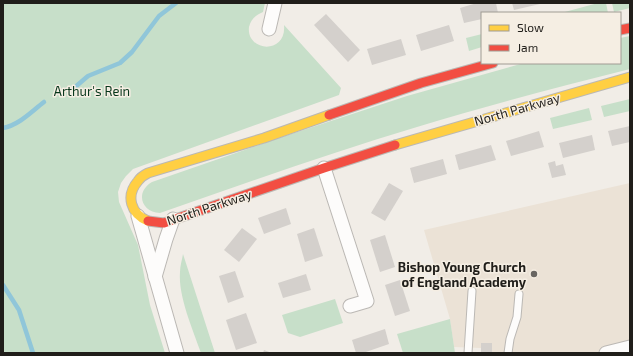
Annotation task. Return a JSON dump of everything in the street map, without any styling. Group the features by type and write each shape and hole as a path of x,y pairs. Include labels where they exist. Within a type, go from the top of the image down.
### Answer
{"street":[{"path":"269,29 275,3"},
{"path":"177,353 138,216 133,209 131,200 131,192 134,184 140,177 148,173 264,138 420,83 488,64"},
{"name":"North Parkway","path":"138,216 155,224 164,223 324,168 422,137 630,77"},
{"path":"324,168 367,302 350,306"},
{"path":"155,277 173,219"},
{"path":"606,353 630,347"}],"lane":[{"path":"468,353 472,291"},
{"path":"508,353 510,339 517,317 519,294"}],"shaded area":[{"name":"Bishop Young Church of England Academy","path":"630,183 630,353 481,353 481,348 454,347 450,319 424,230"}],"green space":[{"name":"Arthur's Rein","path":"3,3 265,3 263,12 254,18 249,27 250,35 254,41 266,47 273,45 279,41 283,35 284,25 341,88 339,95 133,169 121,183 118,192 119,202 138,245 150,305 165,353 3,353"},
{"path":"598,3 606,3 608,12 565,12"},
{"path":"612,3 630,3 630,8 614,12"},
{"path":"481,34 481,47 469,51 466,38"},
{"path":"630,36 630,69 550,89 417,127 256,179 160,213 148,209 142,201 143,191 152,182 407,96 520,64 621,64 621,38"},
{"path":"630,99 630,111 604,117 601,106"},
{"path":"589,108 592,120 553,129 550,118"},
{"path":"183,254 215,353 201,353 187,313 181,292 180,281 180,268"},
{"path":"335,299 343,323 300,337 288,333 282,315"},
{"path":"450,319 455,353 403,353 397,334"}],"building":[{"path":"477,3 496,3 498,12 481,12 481,19 464,23 460,8"},
{"path":"512,3 540,3 540,4 514,10"},
{"path":"326,14 360,50 348,62 314,25"},
{"path":"449,25 454,41 421,51 416,35"},
{"path":"401,39 406,55 372,65 367,49"},
{"path":"630,126 630,142 612,146 608,131"},
{"path":"539,131 544,147 511,156 506,141"},
{"path":"592,135 595,150 563,158 559,143"},
{"path":"491,145 496,160 459,170 455,155"},
{"path":"443,159 447,174 414,183 410,168"},
{"path":"555,161 556,166 563,164 566,175 552,178 548,163"},
{"path":"389,183 403,191 385,221 371,213"},
{"path":"286,208 291,224 264,234 258,218"},
{"path":"242,228 257,239 239,262 224,250"},
{"path":"314,228 323,256 305,262 297,234"},
{"path":"385,235 395,267 380,272 370,240"},
{"path":"235,271 244,297 228,303 219,276"},
{"path":"306,274 311,290 283,298 278,283"},
{"path":"400,280 410,311 395,316 385,285"},
{"path":"246,313 257,343 236,350 226,320"},
{"path":"385,329 389,344 363,353 356,353 352,340"},
{"path":"481,343 492,343 492,353 481,353"},
{"path":"264,350 272,353 263,353"}],"waterway":[{"path":"74,88 88,76 120,63 132,52 159,16 176,3"},
{"path":"3,128 20,121 44,102"},
{"path":"3,285 19,310 33,353"}],"traffic: slow":[{"path":"395,145 630,77"},
{"path":"148,221 137,214 131,198 134,187 140,179 148,173 264,138 329,115"}],"traffic: jam":[{"path":"621,30 630,28"},
{"path":"329,115 421,83 489,64"},
{"path":"148,221 164,223 395,145"}],"place":[{"name":"Bishop Young Church of England Academy","path":"534,274"}]}
